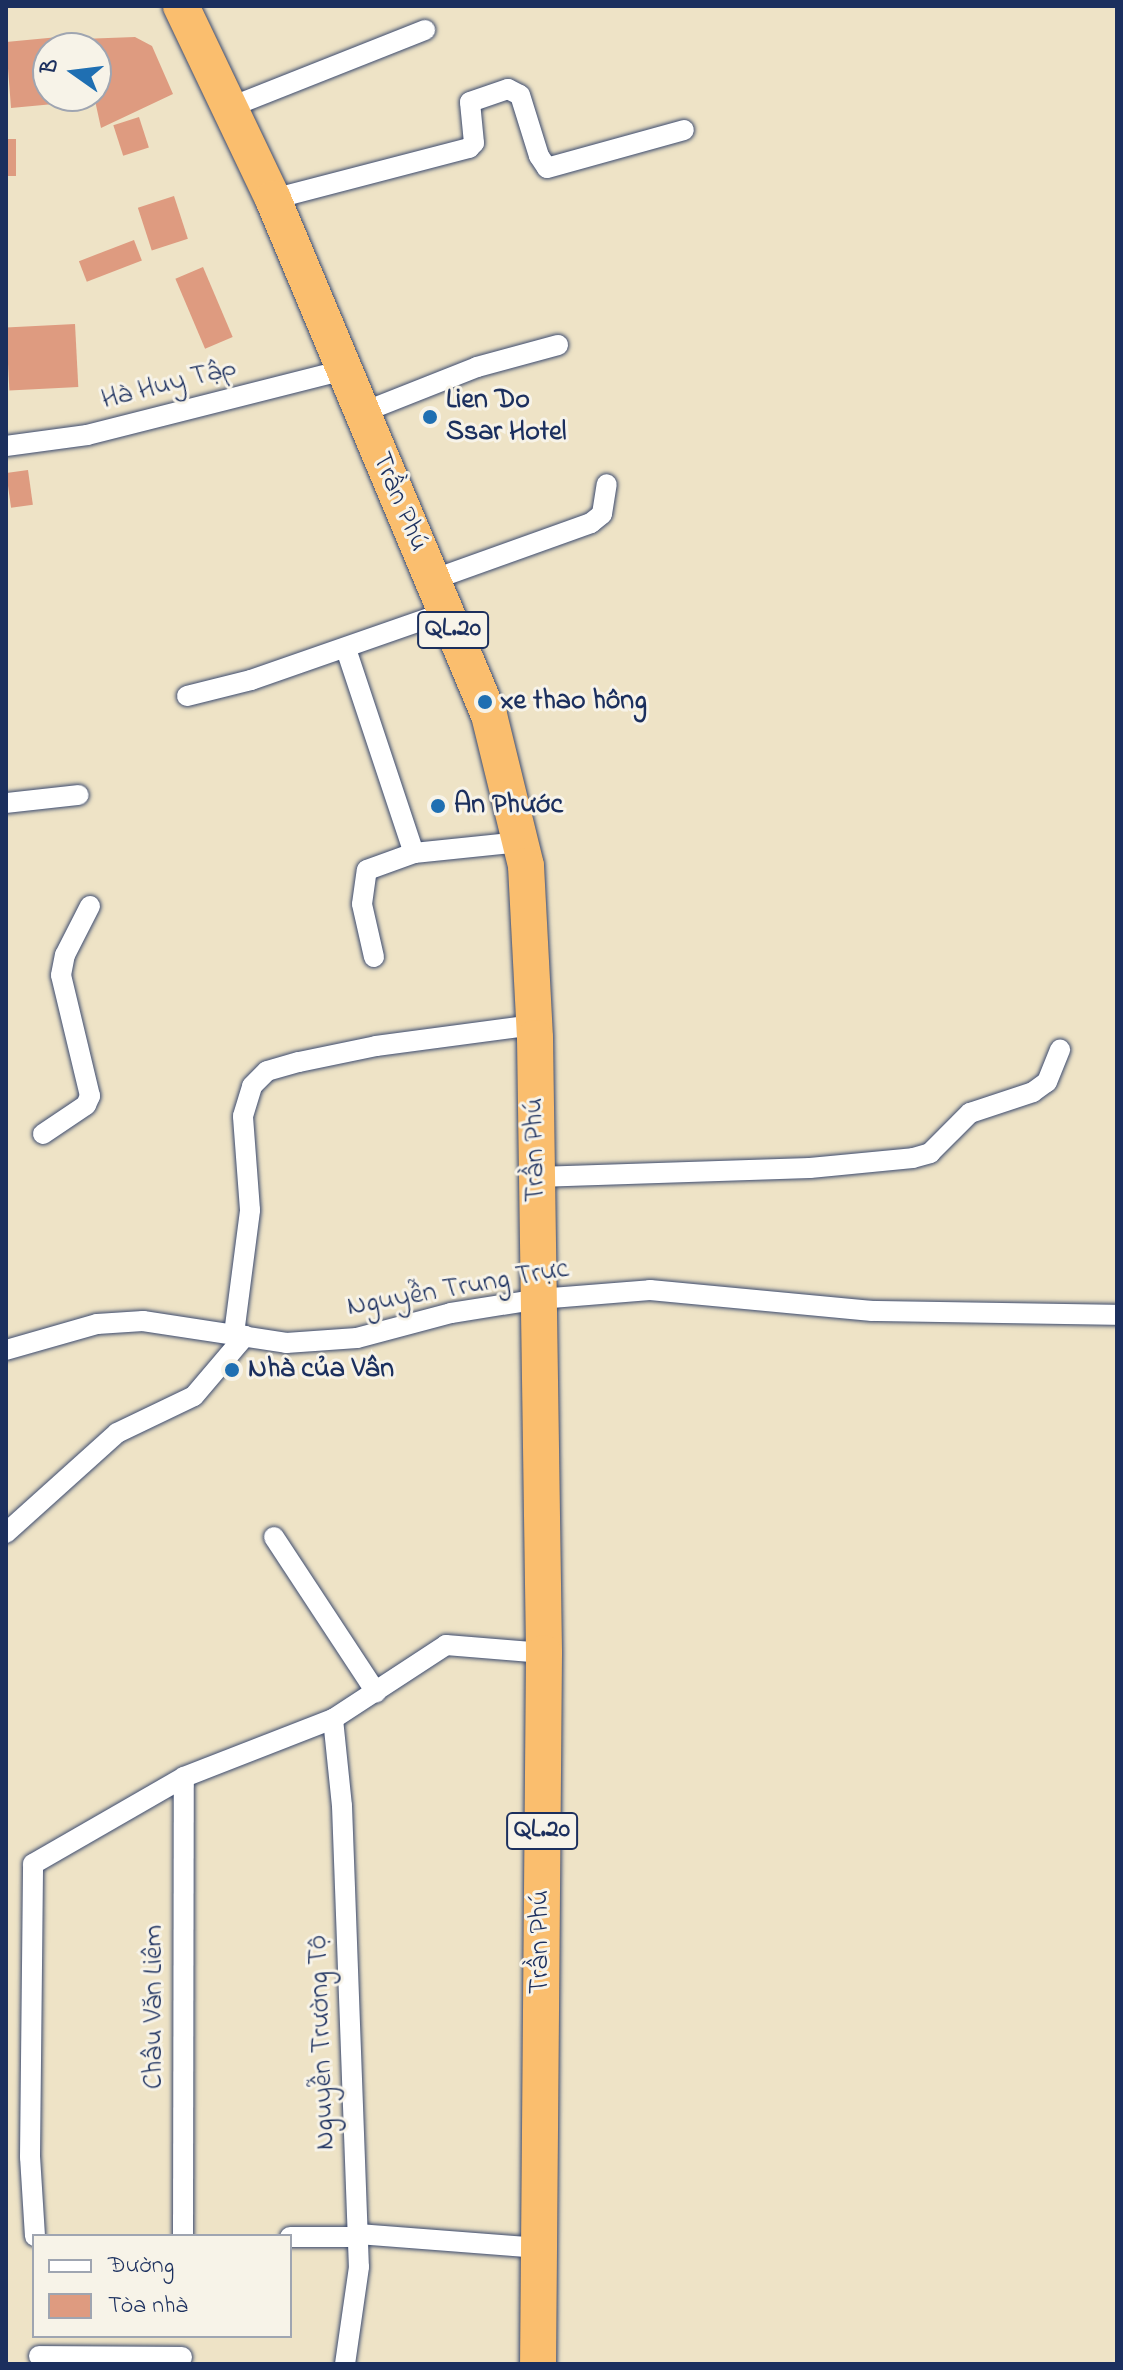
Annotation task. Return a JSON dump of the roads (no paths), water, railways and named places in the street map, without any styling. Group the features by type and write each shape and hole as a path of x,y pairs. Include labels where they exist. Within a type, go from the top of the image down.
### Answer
{"highway":[{"name":"Trần Phú","path":"182,6 273,199 489,715 520,842 534,1025 544,1653 538,2364"}],"street":[{"path":"228,108 425,30"},
{"path":"273,199 469,148 474,143 470,102 508,89 520,95 547,168 684,130"},
{"path":"361,413 477,367 558,345"},
{"name":"Hà Huy Tập","path":"6,446 87,435 343,370"},
{"path":"432,580 591,523 602,514 607,484"},
{"path":"187,696 346,649 446,612"},
{"path":"346,649 414,853"},
{"path":"6,803 79,795"},
{"path":"374,957 362,904 367,870 414,853 520,842"},
{"path":"43,1134 86,1105 90,1096 61,975 65,955 90,906"},
{"path":"6,1533 117,1433 194,1396 240,1335 250,1210 243,1116 252,1086 267,1071 376,1046 534,1025"},
{"path":"537,1177 810,1168 913,1158 930,1153 970,1113 1033,1092 1047,1082 1060,1049"},
{"name":"Nguyễn Trung Trực","path":"6,1350 97,1324 143,1321 286,1343 357,1338 451,1313 539,1299 650,1290 872,1311 1117,1315"},
{"path":"274,1537 376,1692"},
{"path":"35,2234 30,2157 33,1864 184,1777 333,1719 446,1645 544,1653"},
{"name":"Nguyễn Trường Tộ","path":"333,1719 342,1806 358,2236 345,2364"},
{"name":"Châu Văn Liêm","path":"183,2234 184,1777"},
{"path":"292,2237 358,2236 539,2248"},
{"path":"39,2352 182,2361 182,2338"}],"place":[{"name":"Lien Do Ssar Hotel","path":"430,417"},
{"name":"xe thao hông","path":"485,702"},
{"name":"An Phước","path":"438,806"},
{"name":"Nhà của Vân","path":"232,1370"}]}
